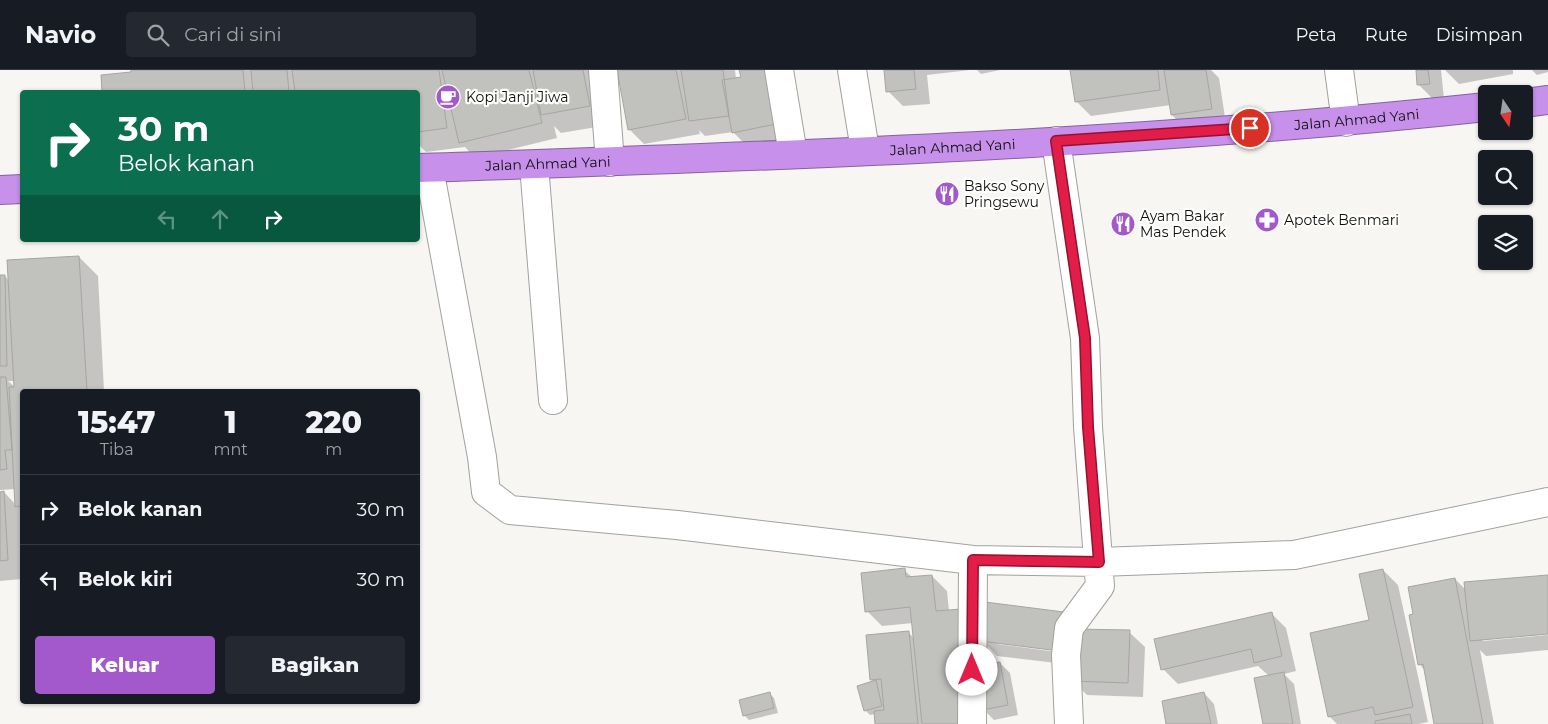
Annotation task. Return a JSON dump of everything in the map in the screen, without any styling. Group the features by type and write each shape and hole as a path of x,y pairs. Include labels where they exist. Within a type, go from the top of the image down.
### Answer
{"highway":[{"path":"1533,102 1548,100"},
{"name":"Jalan Ahmad Yani","path":"423,168 610,162 1056,141 1346,122 1478,108"},
{"path":"0,190 20,189"}],"street":[{"path":"603,70 610,162"},
{"path":"779,70 792,154"},
{"path":"852,70 865,150"},
{"path":"1339,70 1346,122"},
{"path":"1056,141 1085,338 1088,427 1100,586 1068,628 1066,655 1069,724"},
{"path":"534,165 553,400"},
{"path":"423,168 482,457 486,492 510,510 677,525 973,560 1099,562 1294,556 1548,502"},
{"path":"972,724 973,560"}],"building":[{"path":"131,70 243,70 245,90 102,90 101,75 131,72"},
{"path":"251,70 287,70 289,90 253,90"},
{"path":"292,70 439,70 447,128 420,132 420,90 295,90"},
{"path":"442,70 529,70 542,123 459,143"},
{"path":"533,70 583,70 590,106 541,115"},
{"path":"617,70 676,70 686,119 628,130"},
{"path":"681,70 723,70 729,116 689,121"},
{"path":"739,70 771,70 781,123 732,133 722,80 741,77"},
{"path":"884,70 914,70 916,89 886,92"},
{"path":"1070,70 1158,70 1160,90 1075,102"},
{"path":"1164,70 1206,70 1212,109 1171,115"},
{"path":"1416,70 1428,70 1430,84 1417,85"},
{"path":"79,256 87,389 20,389 20,506 15,507 9,387 14,387 7,260"},
{"path":"0,275 5,275 7,366 0,366"},
{"path":"0,377 6,377 12,450 5,450 7,469 0,470"},
{"path":"4,491 8,560 0,561 0,492"},
{"path":"905,568 906,577 932,575 936,611 961,609 965,724 922,724 910,607 865,612 861,573"},
{"path":"1383,569 1413,707 1375,715 1373,707 1328,717 1310,633 1369,620 1359,574"},
{"path":"1548,575 1548,634 1470,641 1464,582"},
{"path":"1455,578 1483,724 1434,724 1423,664 1418,665 1409,615 1413,614 1408,587"},
{"path":"985,602 1064,612 1059,651 980,641"},
{"path":"1272,612 1282,656 1254,663 1251,649 1161,670 1154,639"},
{"path":"1073,629 1130,630 1128,683 1071,681"},
{"path":"909,631 918,724 875,724 874,711 884,710 881,679 870,680 866,635"},
{"path":"1000,662 1008,705 982,710 974,666"},
{"path":"1284,672 1293,724 1263,724 1254,678"},
{"path":"876,680 882,706 864,711 857,686"},
{"path":"770,692 774,708 743,716 739,700"},
{"path":"1204,692 1211,724 1166,724 1162,701"},
{"path":"1410,714 1412,724 1375,724 1375,721"}],"place":[{"name":"Kopi Janji Jiwa","path":"448,97"},
{"name":"Bakso Sony Pringsewu","path":"947,194"},
{"name":"Apotek Benmari","path":"1267,220"},
{"name":"Ayam Bakar Mas Pendek","path":"1123,224"}],"route":[{"path":"972,670 973,560 1099,562 1088,427 1085,338 1056,141 1250,128"}]}
